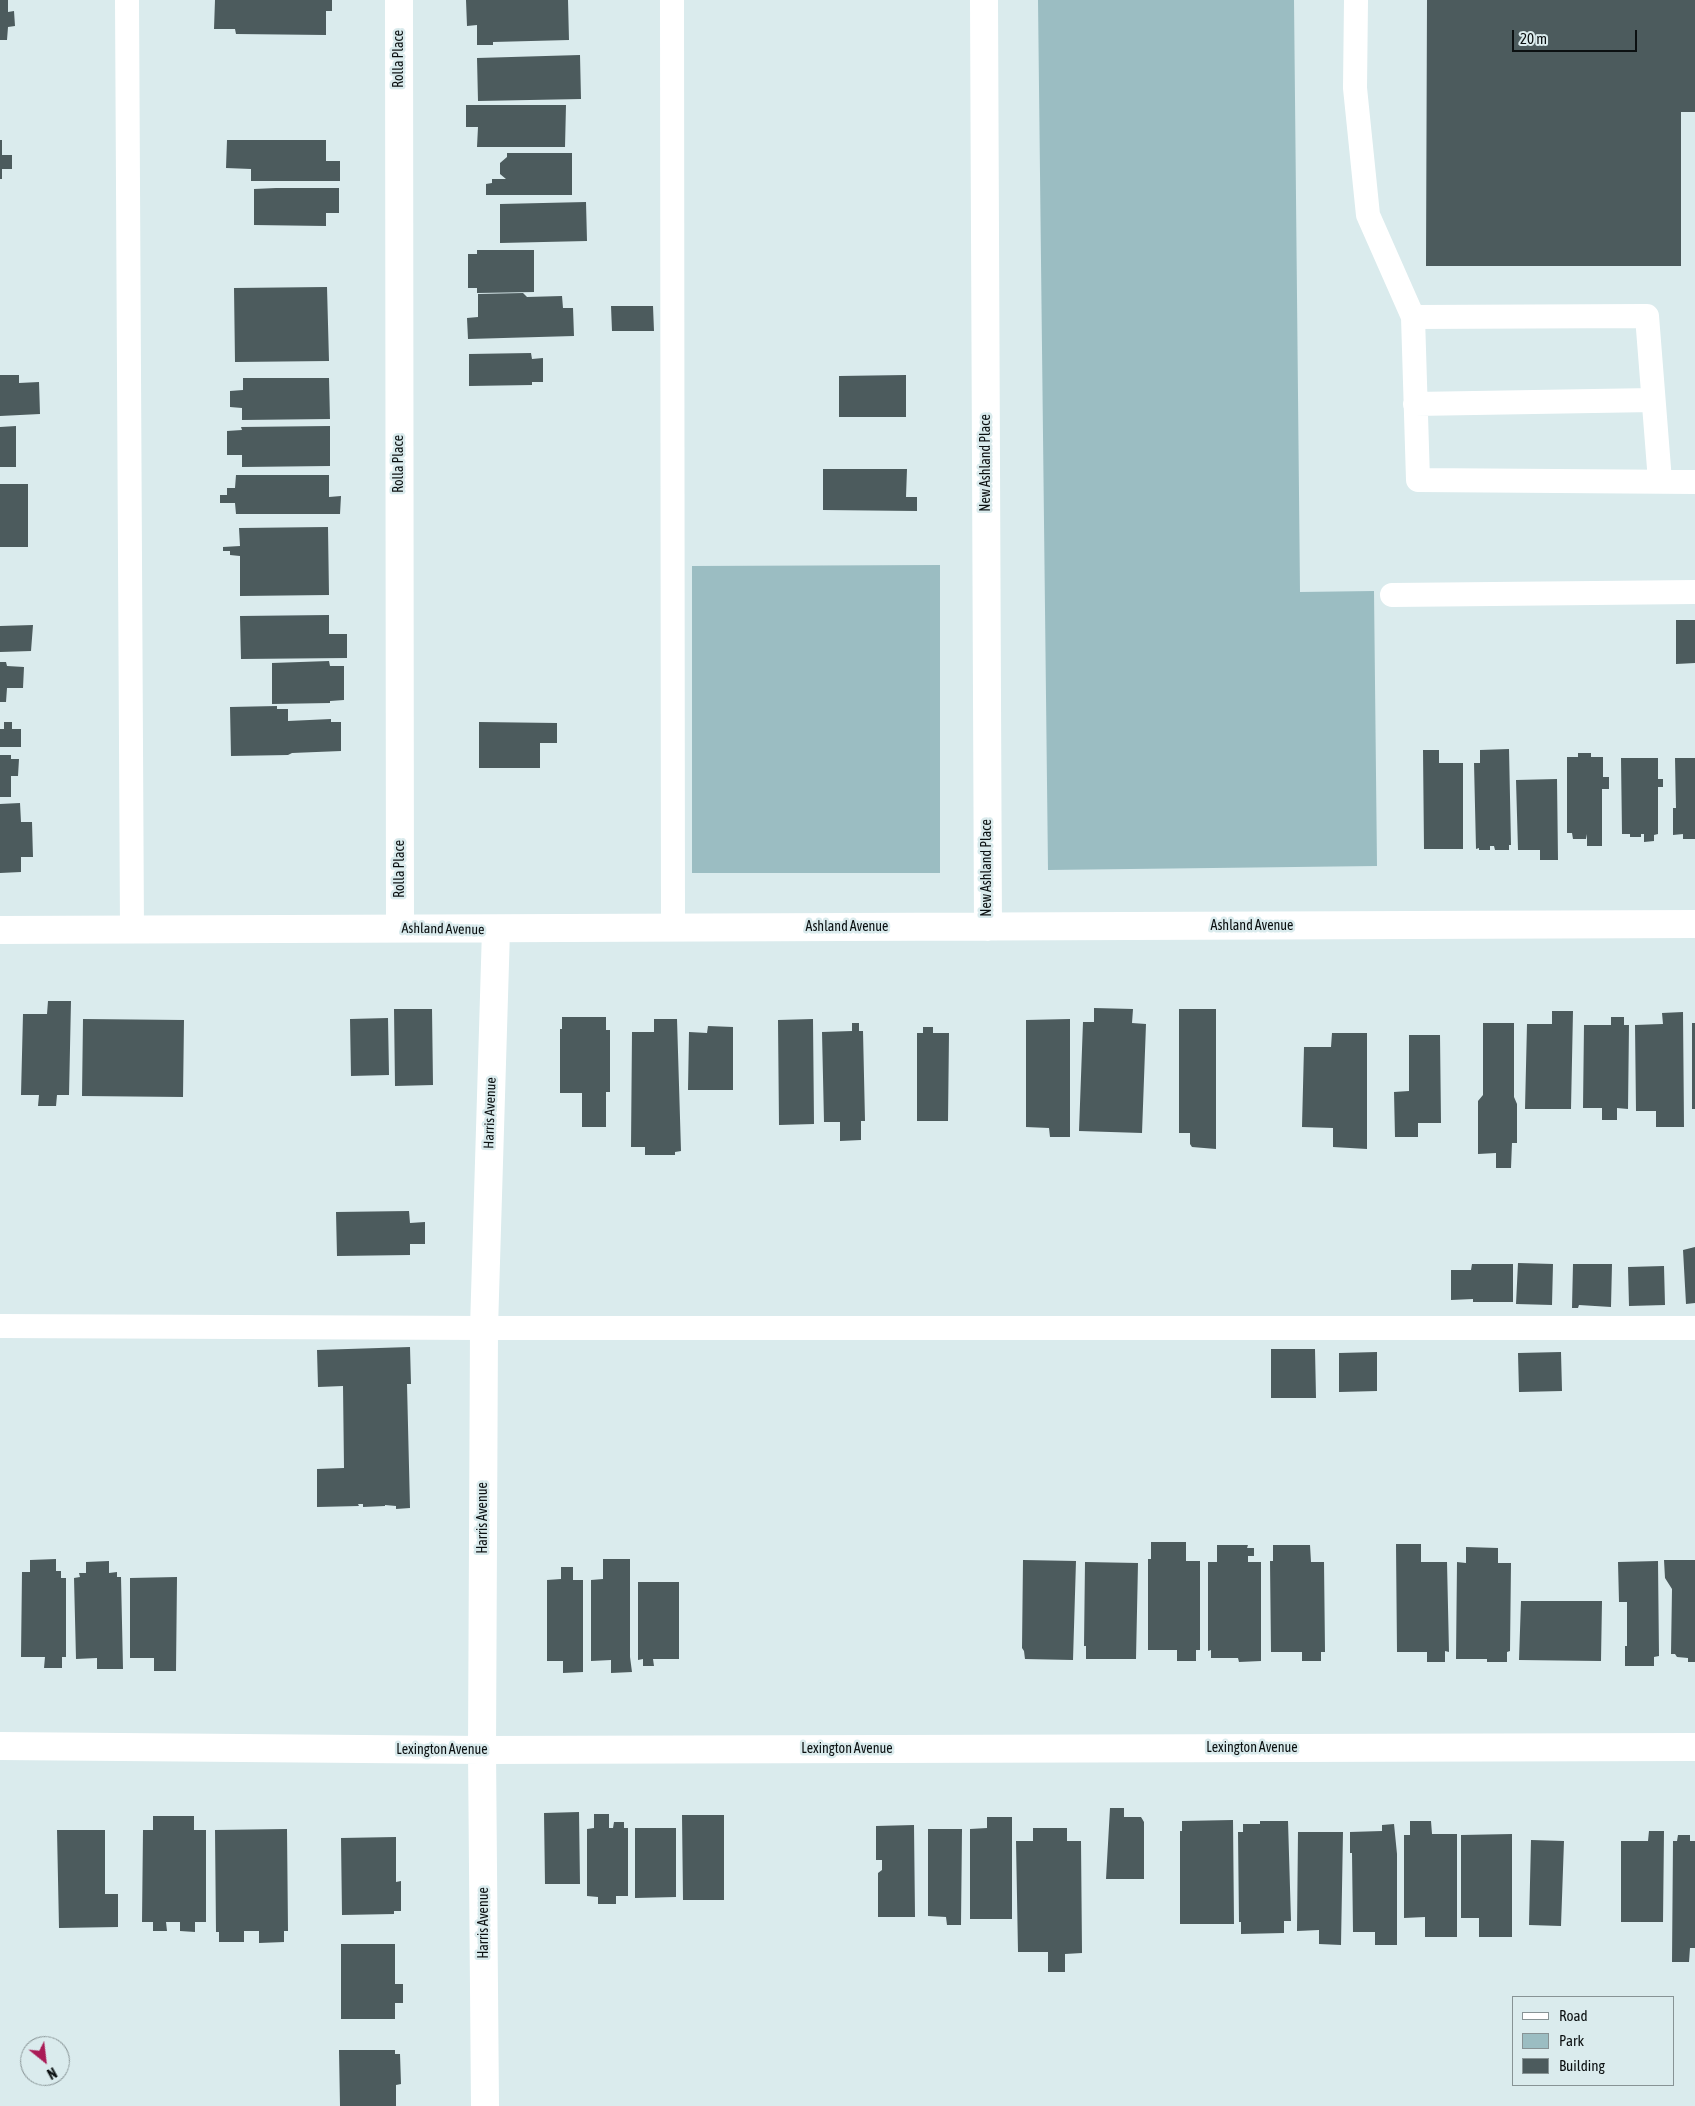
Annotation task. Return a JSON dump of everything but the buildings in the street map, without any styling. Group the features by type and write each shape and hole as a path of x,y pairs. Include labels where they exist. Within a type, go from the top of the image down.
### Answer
{"street":[{"name":"Rolla Place","path":"399,0 400,928"},
{"name":"New Ashland Place","path":"984,0 988,927"},
{"name":"Ashland Avenue","path":"0,930 400,928 496,930 1695,924"},
{"name":"Harris Avenue","path":"485,2106 482,1750 484,1328 496,930"},
{"name":"Lexington Avenue","path":"0,1746 482,1750 1695,1747"}],"lane":[{"path":"127,0 132,929"},
{"path":"672,0 673,928"},
{"path":"1356,0 1355,88 1368,215 1412,316 1418,480 1695,482"},
{"path":"1412,316 1647,316 1660,481"},
{"path":"1416,404 1653,400"},
{"path":"1392,595 1695,592"},
{"path":"0,1326 1695,1328"}],"green space":[{"path":"1038,0 1294,0 1300,592 1374,591 1377,866 1048,870"},
{"path":"940,565 940,873 692,873 692,566"}]}
